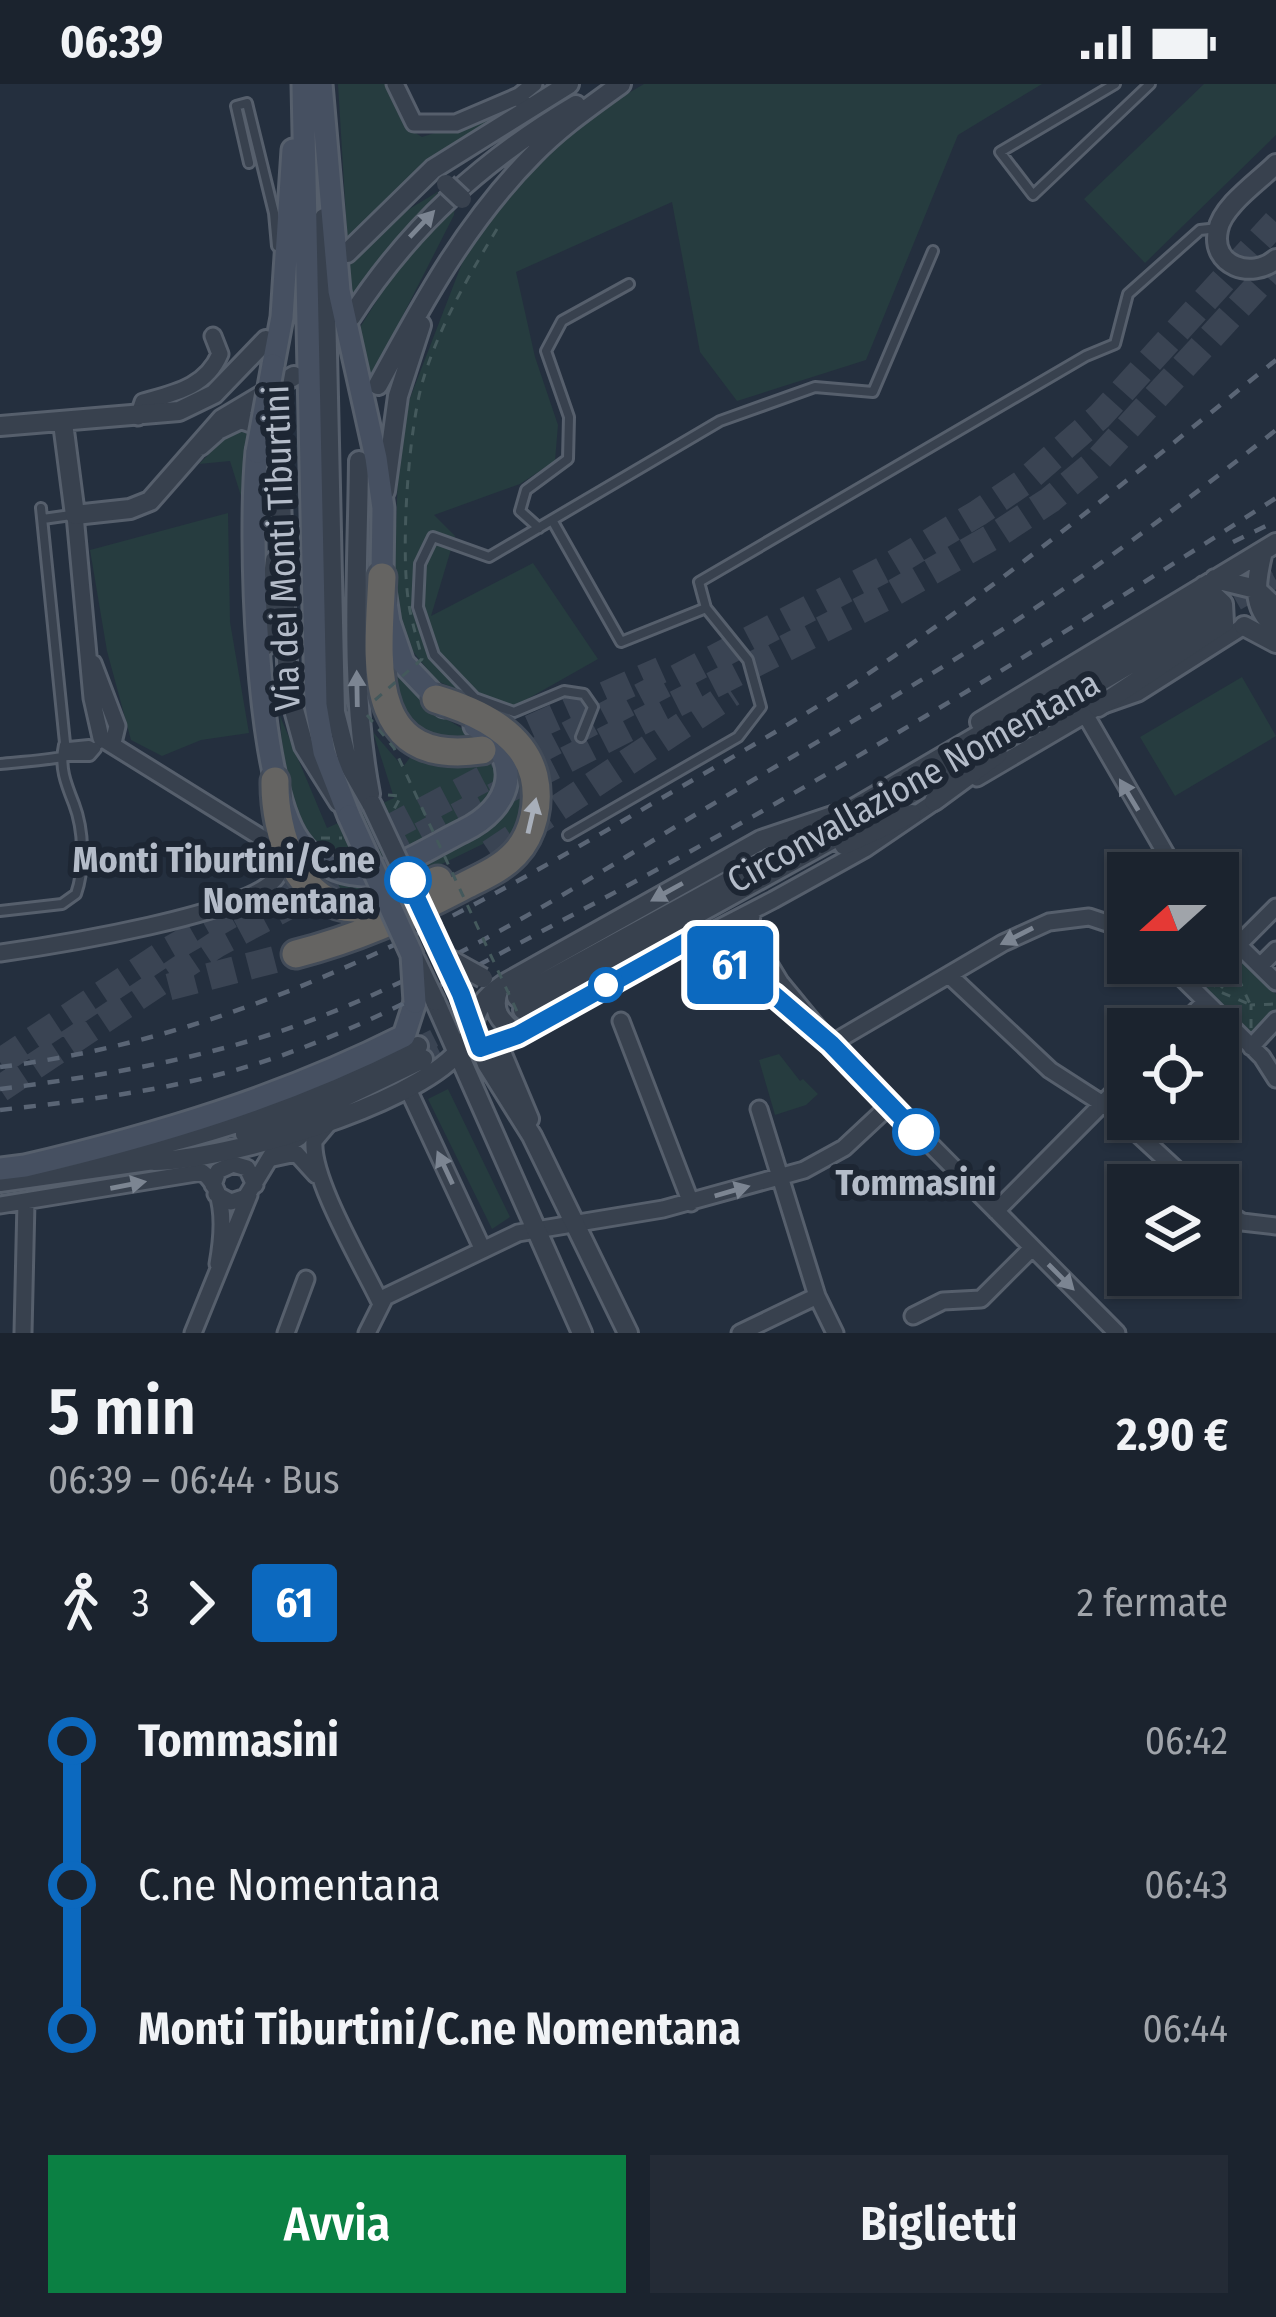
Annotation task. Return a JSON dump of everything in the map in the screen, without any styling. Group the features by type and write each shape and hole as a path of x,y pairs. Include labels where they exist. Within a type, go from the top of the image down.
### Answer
{"highway":[{"path":"382,577 378,670 387,710 400,729 423,746 450,752 482,750"},
{"path":"296,954 345,942 411,914 500,867 526,838 536,809 536,788 521,748 488,721 436,699"},
{"path":"275,782 292,860 313,891 333,904 353,908 378,904 490,853"}],"main road":[{"path":"301,84 281,213 284,370 256,452 257,594 275,782 291,828 324,865 356,874 379,871 479,824 501,802 507,772 493,739 436,699 400,657 391,633 382,577 383,508 374,447 340,303 323,131"},
{"name":"Via dei Monti Tiburtini","path":"301,84 317,716 324,752 412,955 426,1002"},
{"name":"Via dei Monti Tiburtini","path":"321,84 323,131"},
{"path":"0,1168 104,1148 319,1077 419,1054 426,1002"}],"street":[{"path":"395,84 414,123 432,126 456,124 569,84"},
{"path":"347,253 439,164 523,102 534,84"},
{"path":"378,385 445,264 535,152 618,84"},
{"path":"351,317 414,232 464,182 529,133 618,84"},
{"name":"Via dei Monti Tiburtini","path":"323,131 335,712 348,763 379,800 471,1019 489,1047 502,1091 532,1136 628,1333"},
{"path":"1276,164 1218,228 1220,249 1238,268 1259,270 1276,259"},
{"path":"383,508 398,396 464,212 463,199 446,184 430,185 393,206"},
{"path":"138,417 143,402 202,380 220,354 213,336"},
{"path":"0,426 179,411 206,400 266,340"},
{"path":"74,514 143,505 232,411 284,370"},
{"path":"200,446 237,420 250,420 274,436 281,456 285,664 290,702 313,763 349,815"},
{"path":"0,953 240,902 273,884 278,876 276,857 262,838 104,744 118,736 89,657 63,423"},
{"path":"359,461 359,734 379,800"},
{"path":"263,676 283,508"},
{"path":"1269,547 1276,573"},
{"path":"1269,547 1256,590 1261,612 1276,628"},
{"path":"1209,596 1269,547"},
{"path":"1209,596 1256,590 1276,608"},
{"path":"1166,852 1092,711 1224,622 1223,604 1209,596"},
{"name":"Circonvallazione Nomentana","path":"517,998 741,892 1052,711 1209,596"},
{"name":"Circonvallazione Nomentana","path":"517,998 761,840 850,810 930,763 1013,699 1209,596"},
{"path":"1244,626 1276,644"},
{"name":"Circonvallazione Nomentana","path":"489,1047 865,849 934,801 1092,711 1138,693 1244,626"},
{"path":"934,801 1052,711"},
{"path":"741,892 912,814"},
{"path":"1276,907 1240,954 1276,982"},
{"path":"753,911 754,939 779,991"},
{"path":"831,1044 1016,937 1056,920 1095,918 1107,923"},
{"path":"728,964 738,943 754,939"},
{"path":"689,940 779,991 1117,1333"},
{"path":"1260,966 1276,950"},
{"path":"443,956 517,998"},
{"path":"949,975 1050,1070 1112,1110 1170,1164"},
{"path":"1195,984 1251,1041 1276,1079"},
{"path":"1200,1008 1212,997"},
{"path":"458,1052 480,1003 517,998"},
{"path":"517,998 497,1015 518,1035"},
{"path":"426,1002 458,1052 582,1333"},
{"path":"1251,1041 1276,1020"},
{"path":"622,1021 691,1203"},
{"path":"154,1161 315,1109 419,1054 489,1047"},
{"path":"419,1054 407,1087 483,1250"},
{"path":"419,1054 475,1093"},
{"path":"193,1333 218,1264 268,1160 279,1148 407,1087"},
{"path":"995,1210 1107,1099"},
{"path":"368,1333 380,1302 483,1250 534,1228 691,1203 811,1167 838,1153 889,1106"},
{"path":"760,1109 817,1296 835,1333"},
{"path":"0,1183 217,1152 323,1125"},
{"path":"323,1125 313,1144 327,1193 380,1302"},
{"path":"268,1160 288,1152 299,1155 327,1193"},
{"path":"215,1190 218,1172 233,1164 247,1168 252,1190"},
{"path":"0,1205 200,1172 209,1176 223,1224 218,1264"},
{"path":"215,1190 231,1202 252,1190"},
{"path":"22,1333 26,1201"},
{"path":"1239,1220 1276,1226"},
{"path":"913,1316 943,1301 981,1299 1032,1248"},
{"path":"286,1333 306,1280"},
{"path":"740,1333 817,1296"}],"lane":[{"path":"1115,84 1000,152 1033,195 1150,84"},
{"path":"248,164 236,106 247,103 281,213"},
{"path":"568,835 738,737 760,706 748,660 706,608 699,582 1114,344 1128,294 1200,230 1218,228"},
{"path":"581,737 593,707 584,694 564,691 514,712 475,698 434,655 418,607 420,564 433,537 488,557 720,421 815,387 873,392 933,251"},
{"path":"539,528 520,511 526,490 568,459 569,417 546,351 562,321 629,284"},
{"path":"0,911 62,904 76,894 81,855 78,820 65,783 67,749 42,514 74,514"},
{"path":"552,520 621,642 706,608"},
{"path":"0,764 104,744"}],"path":[{"path":"375,700 421,662 408,597 410,455 423,377 458,298 497,229"},
{"path":"367,715 394,748 517,998"},
{"path":"379,800 401,796 397,809"},
{"path":"1239,979 1251,1005 1251,1041"},
{"path":"1210,984 1212,997"},
{"path":"1212,997 1223,984"},
{"path":"1212,997 1251,1005 1276,1004"}],"green space":[{"path":"338,84 385,84 406,127 422,137 500,112 401,214 439,191 351,300"},
{"path":"644,84 1042,84 958,135 866,360 737,401 700,352 672,202 516,272 535,357 558,425 555,461 520,484 434,515 455,536 431,616 533,563 598,659 508,710 437,681 405,642 394,576 400,424 469,245 519,178 584,119"},
{"path":"1204,84 1276,84 1276,135 1145,263 1084,199"},
{"path":"455,205 370,380 357,332 391,278"},
{"path":"231,432 254,432 271,448 272,508 267,528 266,460 249,440 241,496 230,461 199,464"},
{"path":"228,513 230,622 249,733 201,740 162,756 131,740 107,651 90,550"},
{"path":"387,656 423,702 483,743 496,765 496,782 491,804 430,840 381,861 342,863 323,852 298,811 280,716 327,828 394,798 373,732 403,767 414,752 434,740 399,712"},
{"path":"1242,677 1276,736 1175,796 1140,737"},
{"path":"513,759 524,770 522,829 497,858 487,842 368,900 332,894 304,861 385,878 489,828 513,794"},
{"path":"1239,958 1276,994 1276,1012 1252,1036 1239,1023 1239,1008 1224,1008 1199,984 1239,984"},
{"path":"779,1054 800,1081 818,1094 806,1105 775,1115 759,1060"},
{"path":"448,1089 510,1217 492,1229 428,1099"}],"tunnel":[{"path":"0,1062 169,950 319,865 883,570 978,513 1024,482 1100,416 1276,222"},
{"path":"0,1089 217,944 890,595 1001,532 1097,461 1276,266"},
{"path":"1206,602 1276,562"},
{"path":"1213,615 1276,579"},
{"path":"493,745 661,670"},
{"path":"490,853 732,693"},
{"path":"169,987 296,954"},
{"path":"418,1046 517,997"},
{"path":"423,1059 523,1010"}],"railway":[{"path":"0,1067 86,1053 248,1006 401,941 551,862 871,672 1046,544 1276,360"},
{"path":"0,1089 152,1065 227,1047 301,1024 418,974 585,882 986,640 1118,550 1276,430"},
{"path":"0,1110 131,1093 227,1072 383,1014 669,863 845,763 1276,498"},
{"path":"1233,542 1276,521"}],"bus line":[{"name":"61","path":"408,880 461,994 480,1048 518,1035 689,940 774,995 831,1044 916,1132"}],"place":[{"name":"Monti Tiburtini/C.ne Nomentana","path":"408,880"},
{"name":"Tommasini","path":"916,1132"}]}
